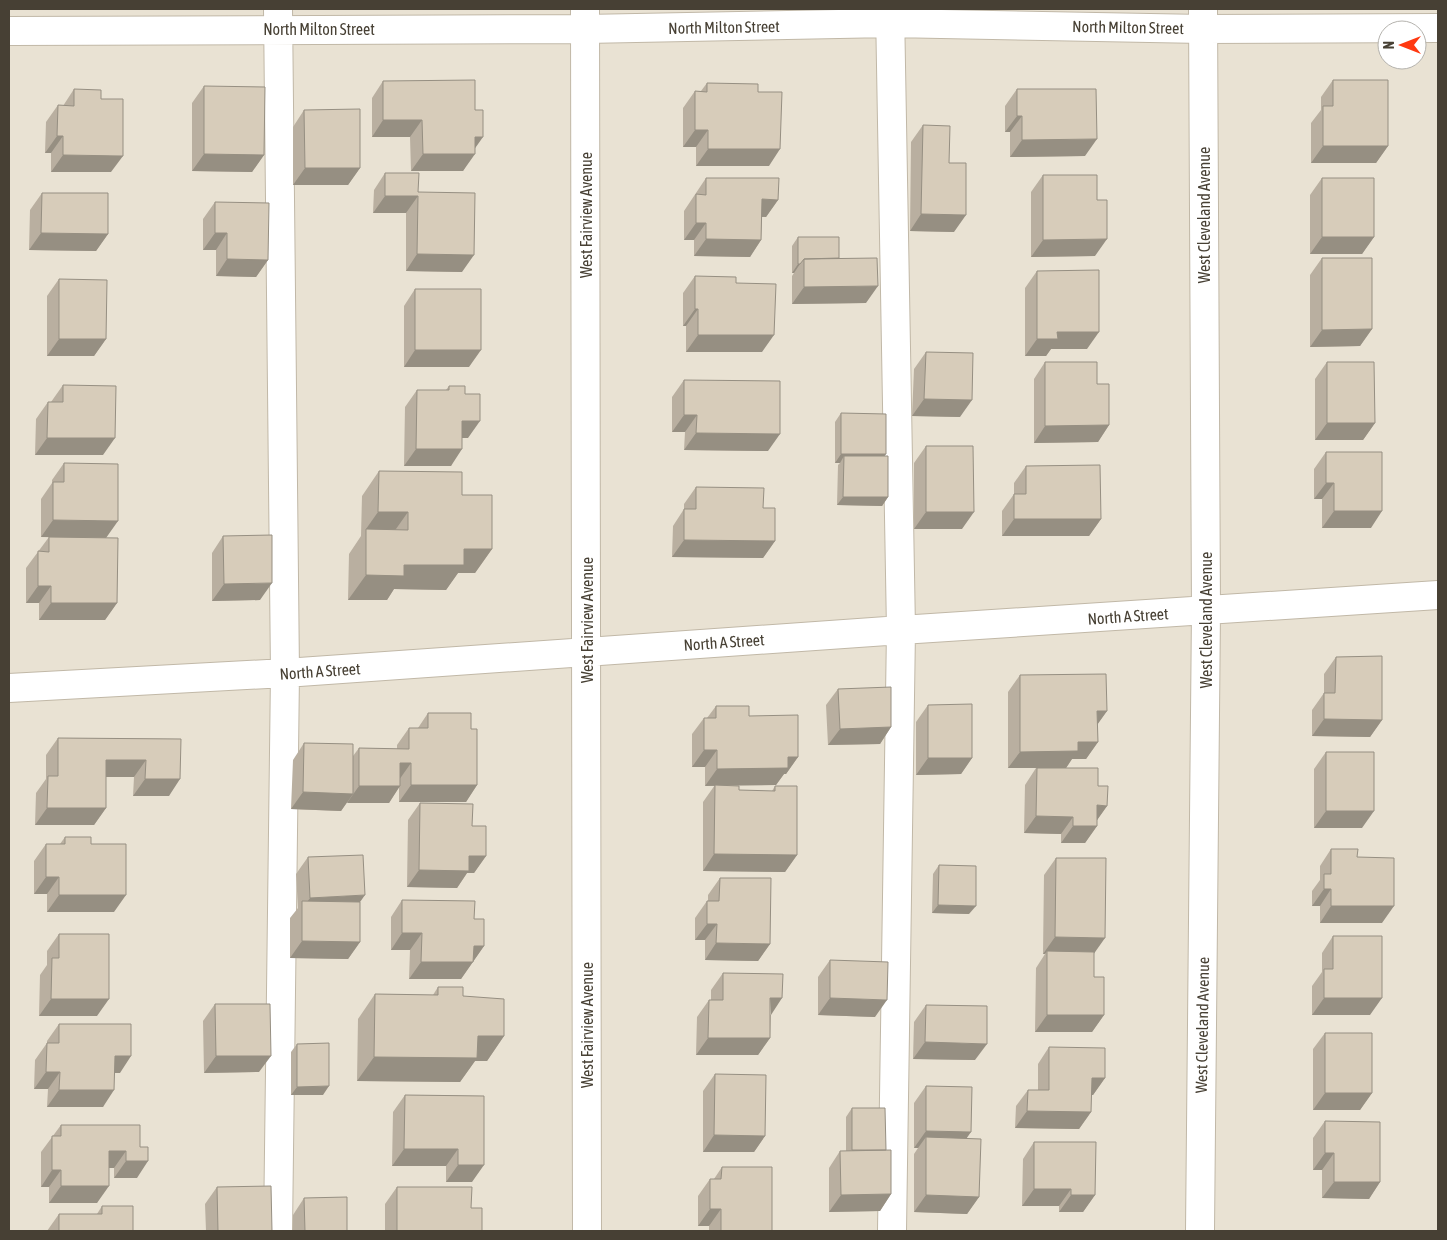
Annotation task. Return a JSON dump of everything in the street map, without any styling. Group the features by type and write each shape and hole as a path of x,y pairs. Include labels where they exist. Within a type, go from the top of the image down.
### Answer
{"street":[{"name":"North Milton Street","path":"9,31 278,19 585,19 890,16 1203,19 1438,28"},
{"path":"890,16 901,630 892,1231"},
{"path":"278,19 285,673 278,1231"},
{"name":"West Fairview Avenue","path":"585,19 587,1231"},
{"name":"West Cleveland Avenue","path":"1200,1231 1206,611 1203,19"},
{"name":"North A Street","path":"9,688 285,673 1438,595"}],"shaded area":[{"path":"9,9 1438,9 1438,1231 9,1231"}],"building":[{"path":"475,80 475,110 483,110 483,137 475,137 475,154 423,154 422,120 383,120 383,81"},
{"path":"1333,80 1388,80 1388,146 1323,146 1323,106 1333,106"},
{"path":"707,83 758,84 758,92 782,92 780,149 708,149 708,130 695,130 695,91 707,92"},
{"path":"204,86 265,87 264,155 204,154"},
{"path":"74,89 101,90 101,99 123,99 123,156 63,155 63,136 57,136 58,105 74,106"},
{"path":"1017,89 1096,89 1097,139 1022,140 1022,116 1017,116"},
{"path":"360,109 360,168 305,168 304,110"},
{"path":"923,125 950,126 949,163 966,163 966,215 921,214"},
{"path":"385,173 419,173 418,192 475,193 474,255 417,254 418,196 385,196"},
{"path":"1043,175 1097,175 1097,200 1107,200 1107,239 1043,240"},
{"path":"706,178 779,178 778,200 762,199 761,240 706,239 706,223 696,223 696,194 706,195"},
{"path":"1322,178 1374,178 1374,237 1322,237"},
{"path":"42,193 108,193 108,234 41,233"},
{"path":"215,202 269,203 268,260 227,259 227,233 215,233"},
{"path":"798,237 839,237 839,258 804,259 798,264"},
{"path":"877,258 878,286 804,287 804,259"},
{"path":"1322,258 1372,258 1372,329 1322,330"},
{"path":"1099,270 1099,332 1057,332 1058,339 1037,339 1037,271"},
{"path":"695,276 736,277 736,283 776,284 774,335 698,335 698,309 695,309"},
{"path":"59,279 107,280 106,339 59,339"},
{"path":"415,289 481,289 481,350 415,350"},
{"path":"926,352 973,353 972,400 924,399"},
{"path":"1045,362 1097,362 1097,384 1109,384 1109,425 1045,426"},
{"path":"1327,362 1374,362 1375,423 1327,423"},
{"path":"684,380 780,381 780,434 696,433 697,415 684,415"},
{"path":"63,385 116,386 115,438 47,438 48,402 63,402"},
{"path":"449,386 465,386 465,394 480,394 480,421 462,421 462,449 416,449 417,390 449,390"},
{"path":"841,413 886,414 886,454 841,454"},
{"path":"926,446 973,446 974,512 926,512"},
{"path":"1326,452 1382,452 1382,511 1334,511 1334,483 1326,483"},
{"path":"844,456 888,456 888,497 843,497"},
{"path":"64,463 118,464 118,521 53,520 53,482 64,482"},
{"path":"1100,465 1101,519 1014,519 1014,494 1026,494 1026,466"},
{"path":"379,471 462,472 462,495 492,495 492,549 464,549 464,565 404,565 404,576 366,575 366,529 408,530 408,512 378,512"},
{"path":"696,487 764,488 763,508 775,508 775,541 684,540 684,509 696,509"},
{"path":"272,535 272,583 224,584 223,536"},
{"path":"49,537 118,538 117,603 51,603 51,586 38,586 38,551 49,552"},
{"path":"1382,656 1382,720 1324,719 1324,693 1335,693 1336,657"},
{"path":"1106,674 1107,711 1097,711 1098,742 1078,742 1078,751 1020,752 1020,675"},
{"path":"891,687 891,727 840,729 838,689"},
{"path":"972,704 972,758 928,758 928,705"},
{"path":"716,706 749,706 749,716 798,715 798,757 788,757 788,768 717,769 717,750 704,750 704,718 716,718"},
{"path":"428,713 471,713 471,729 477,729 477,785 411,785 411,763 400,763 400,786 359,786 359,748 409,749 409,728 428,728"},
{"path":"58,738 181,739 180,779 145,779 146,760 106,760 106,808 47,808 48,776 58,776"},
{"path":"304,743 353,744 353,794 303,792"},
{"path":"1326,752 1374,752 1374,811 1326,811"},
{"path":"1037,768 1098,768 1098,786 1108,786 1107,806 1097,805 1097,826 1073,826 1073,817 1036,816"},
{"path":"715,785 739,786 739,790 775,791 775,786 797,786 797,855 714,854"},
{"path":"420,803 473,804 472,826 486,826 486,856 469,856 469,871 419,870"},
{"path":"65,837 91,837 91,844 126,844 126,895 59,895 59,877 46,877 46,844 65,844"},
{"path":"1331,849 1358,849 1357,857 1394,858 1394,906 1331,906 1331,889 1324,889 1324,874 1331,874"},
{"path":"363,855 365,895 310,898 308,857"},
{"path":"1056,858 1106,858 1105,938 1055,937"},
{"path":"939,865 976,866 976,906 938,905"},
{"path":"720,878 771,878 770,944 716,943 717,924 707,924 707,901 719,901"},
{"path":"402,900 475,901 474,919 484,919 484,946 474,946 473,962 421,962 422,933 402,933"},
{"path":"302,901 360,902 360,942 302,941"},
{"path":"59,934 109,934 109,999 51,999 52,958 59,958"},
{"path":"1333,936 1382,936 1382,998 1324,998 1324,969 1333,969"},
{"path":"1047,951 1094,952 1094,977 1104,977 1104,1015 1047,1015"},
{"path":"830,960 888,962 887,1000 830,998"},
{"path":"723,973 783,974 782,998 770,998 770,1038 708,1038 709,1000 723,1000"},
{"path":"438,987 463,987 463,996 504,999 504,1036 478,1036 477,1058 374,1057 375,994 438,995"},
{"path":"215,1004 270,1004 271,1056 216,1056"},
{"path":"926,1005 987,1006 987,1044 925,1042"},
{"path":"59,1024 131,1024 131,1056 115,1056 114,1090 59,1090 60,1072 46,1072 47,1043 59,1043"},
{"path":"1325,1033 1372,1033 1372,1093 1325,1093"},
{"path":"329,1043 329,1086 297,1087 297,1044"},
{"path":"1049,1047 1105,1048 1105,1078 1092,1078 1091,1112 1027,1111 1028,1090 1049,1090"},
{"path":"715,1074 766,1075 765,1136 714,1135"},
{"path":"926,1086 972,1087 971,1132 926,1131"},
{"path":"405,1095 484,1096 484,1165 458,1165 458,1149 404,1149"},
{"path":"852,1108 885,1108 886,1150 852,1150"},
{"path":"1325,1121 1380,1122 1380,1182 1334,1182 1334,1153 1325,1153"},
{"path":"61,1125 140,1125 140,1147 148,1147 148,1161 126,1161 126,1151 109,1151 109,1186 61,1186 61,1170 52,1170 52,1136 61,1136"},
{"path":"926,1137 981,1139 979,1197 926,1195"},
{"path":"1034,1142 1096,1142 1095,1195 1071,1195 1071,1189 1034,1189"},
{"path":"891,1150 891,1194 841,1195 840,1151"},
{"path":"722,1167 772,1167 772,1231 721,1231 721,1209 710,1209 710,1179 721,1179"},
{"path":"271,1186 272,1231 218,1231 217,1187"},
{"path":"397,1187 472,1187 471,1208 482,1208 482,1231 397,1231"},
{"path":"347,1197 347,1231 305,1231 304,1198"},
{"path":"102,1206 133,1206 133,1231 59,1231 59,1214 102,1214"}]}
